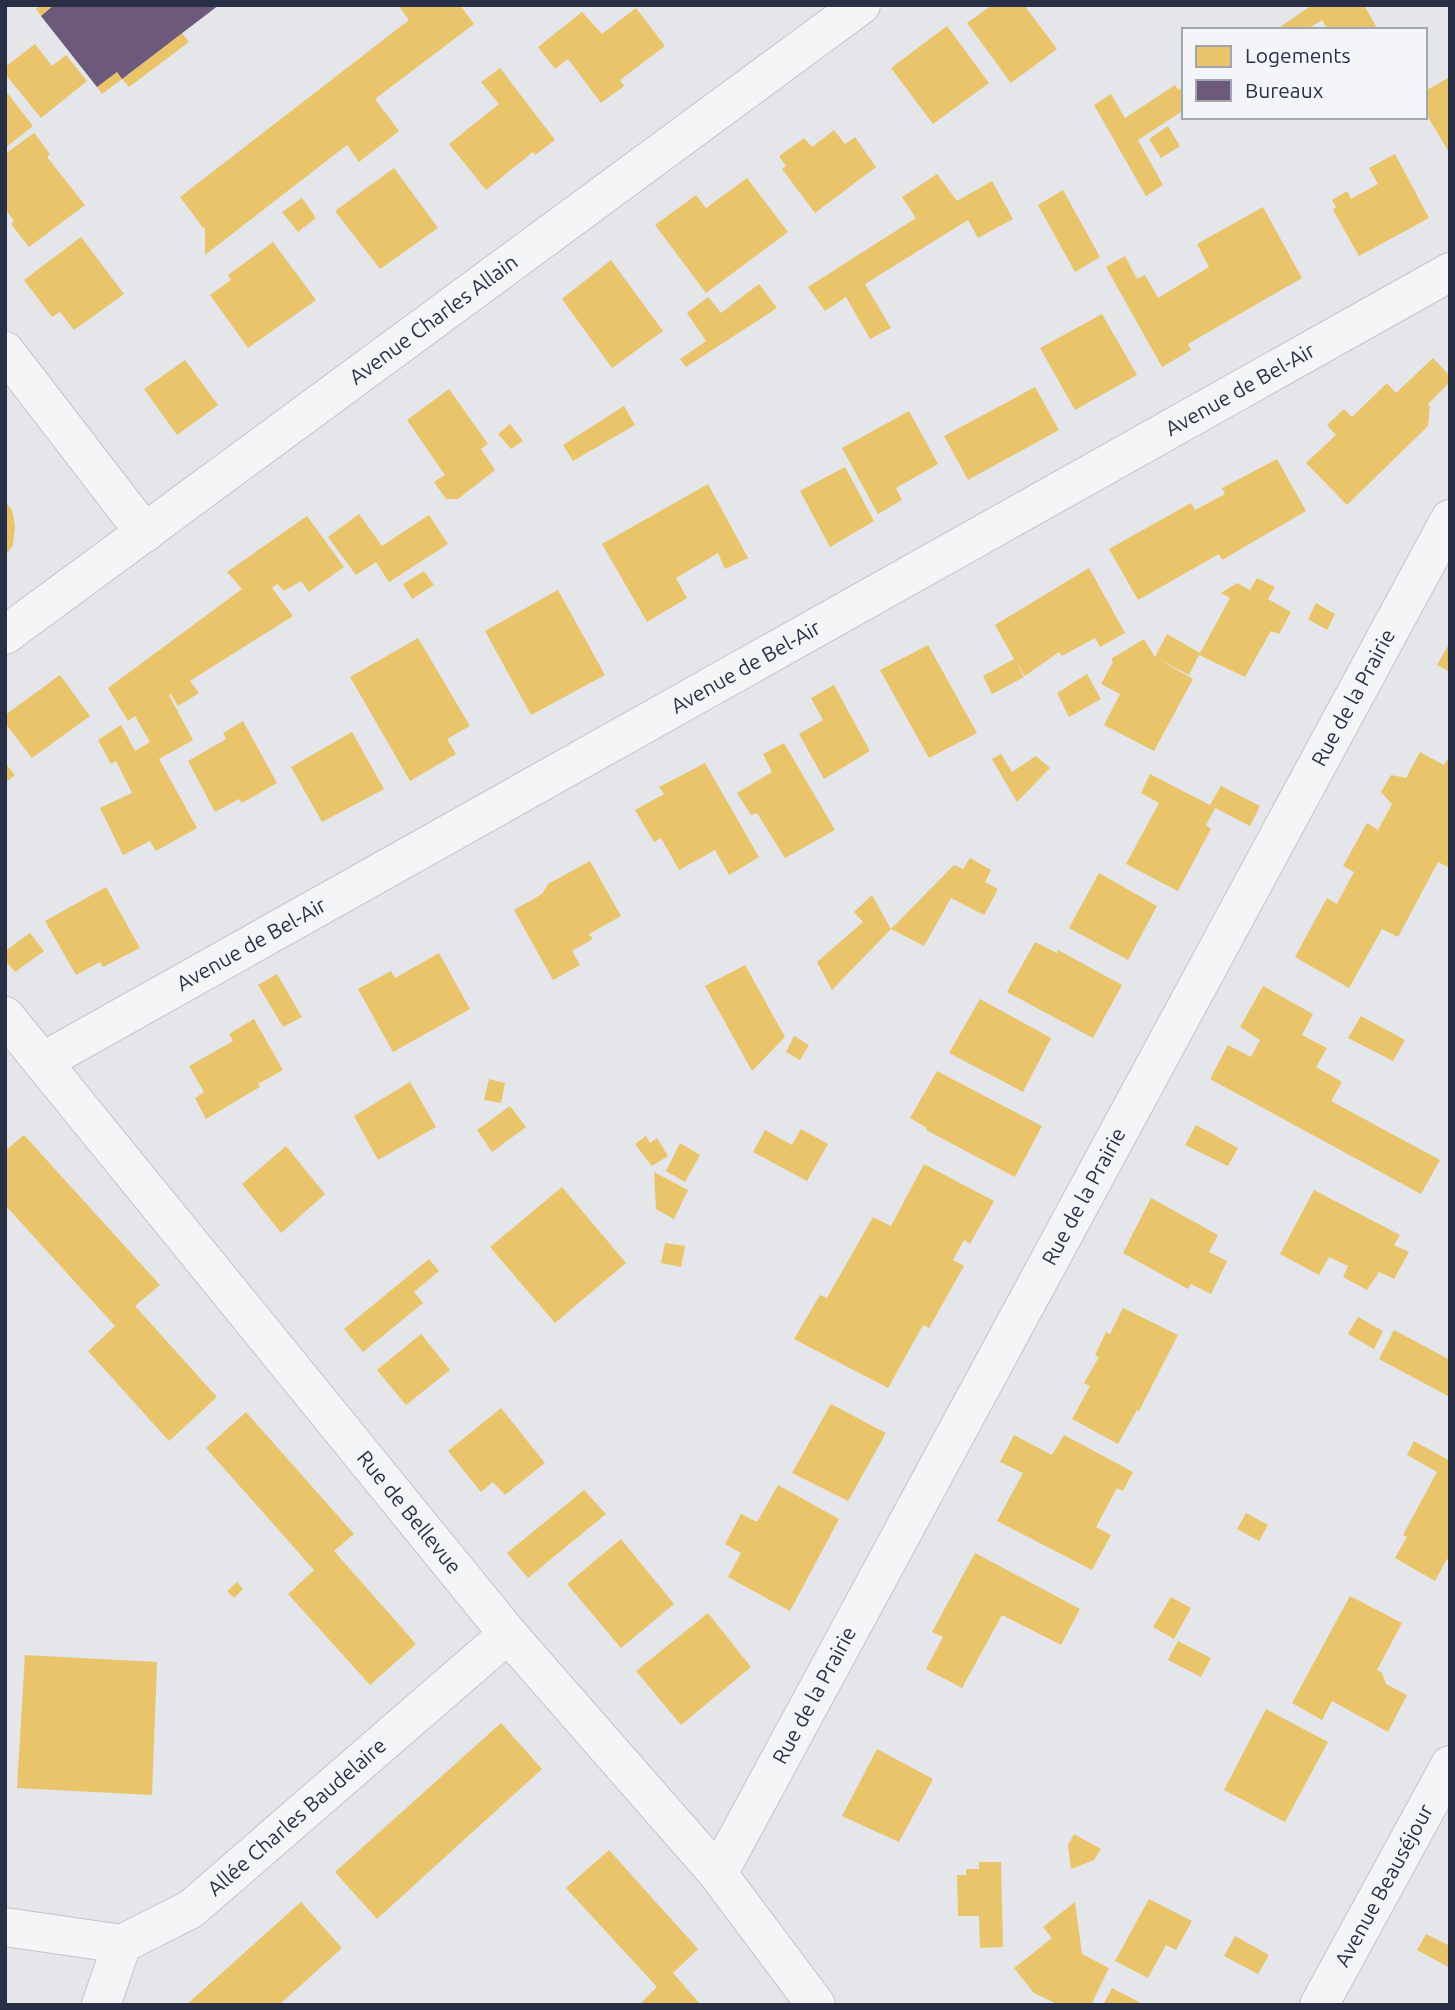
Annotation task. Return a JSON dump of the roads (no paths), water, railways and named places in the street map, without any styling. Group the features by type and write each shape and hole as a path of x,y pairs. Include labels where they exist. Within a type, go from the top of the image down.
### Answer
{"street":[{"name":"Avenue Charles Allain","path":"5,635 861,5"},
{"name":"Avenue de Bel-Air","path":"42,1062 1450,272"},
{"path":"5,351 145,533"},
{"name":"Rue de la Prairie","path":"718,1874 1450,519"},
{"name":"Rue de Bellevue","path":"5,1016 508,1634 718,1874 816,2005"},
{"name":"Allée Charles Baudelaire","path":"122,1944 191,1909 508,1634"},
{"name":"Avenue Beauséjour","path":"1319,2005 1450,1765"},
{"path":"5,1927 122,1944 101,2005"}]}
